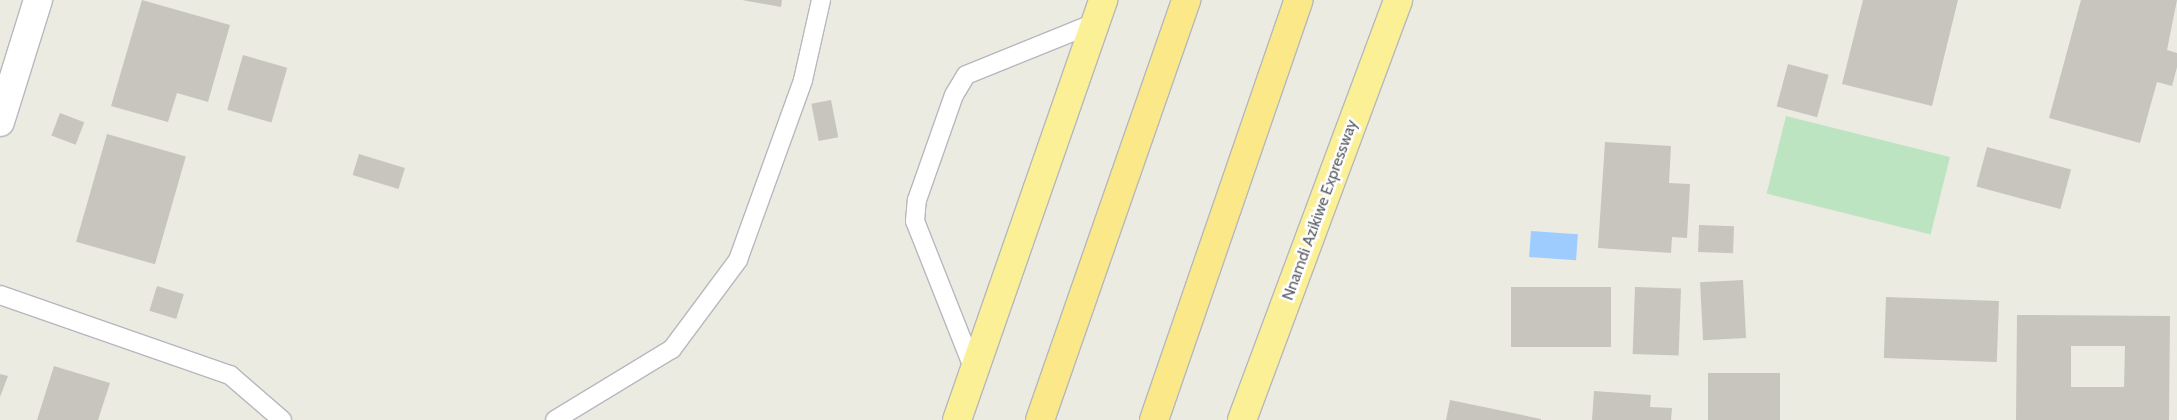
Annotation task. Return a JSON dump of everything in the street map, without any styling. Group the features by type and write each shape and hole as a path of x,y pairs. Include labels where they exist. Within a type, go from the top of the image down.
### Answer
{"highway":[{"path":"1040,420 1186,0"},
{"path":"1154,420 1299,0"},
{"name":"Nnamdi Azikiwe Expressway","path":"1242,420 1398,0"},
{"path":"957,420 1099,11"}],"street":[{"path":"0,122 38,0"}],"lane":[{"path":"555,420 672,349 738,260 804,80 820,0"},
{"path":"974,370 915,220 917,200 954,95 966,75 1099,11"},
{"path":"0,295 230,375 282,420"}],"green space":[{"path":"1786,116 1950,157 1931,235 1767,194"}],"water":[{"path":"1531,231 1578,234 1576,260 1529,257"}],"building":[{"path":"142,0 230,25 208,102 177,93 168,122 111,106"},
{"path":"742,0 782,0 781,7"},
{"path":"1863,0 1958,0 1932,106 1842,84"},
{"path":"2081,0 2177,0 2167,50 2177,53 2177,67 2172,86 2157,82 2140,143 2049,118"},
{"path":"243,55 287,68 272,122 227,110"},
{"path":"1788,64 1829,75 1817,117 1777,107"},
{"path":"831,100 838,137 819,141 811,104"},
{"path":"60,113 84,122 76,145 51,135"},
{"path":"107,134 186,157 155,264 76,242"},
{"path":"1605,142 1671,146 1669,183 1690,184 1687,238 1672,237 1671,253 1598,248"},
{"path":"1987,147 2071,170 2060,209 1976,187"},
{"path":"359,154 405,168 398,189 353,175"},
{"path":"1699,225 1734,226 1733,253 1698,252"},
{"path":"1743,280 1746,338 1703,340 1700,282"},
{"path":"157,286 184,294 176,319 149,311"},
{"path":"1511,287 1611,287 1611,347 1511,347"},
{"path":"1635,287 1681,289 1679,356 1633,354"},
{"path":"1886,297 1999,301 1997,362 1884,358"},
{"path":"2017,315 2170,316 2169,420 2016,420","holes":["2071,346 2125,346 2124,387 2071,387"]},
{"path":"54,366 110,383 98,420 37,420"},
{"path":"1708,373 1780,373 1780,420 1708,420"},
{"path":"0,374 8,376 0,397"},
{"path":"1594,391 1651,395 1650,407 1672,408 1671,420 1592,420"},
{"path":"1450,400 1541,419 1541,420 1446,420"}]}
